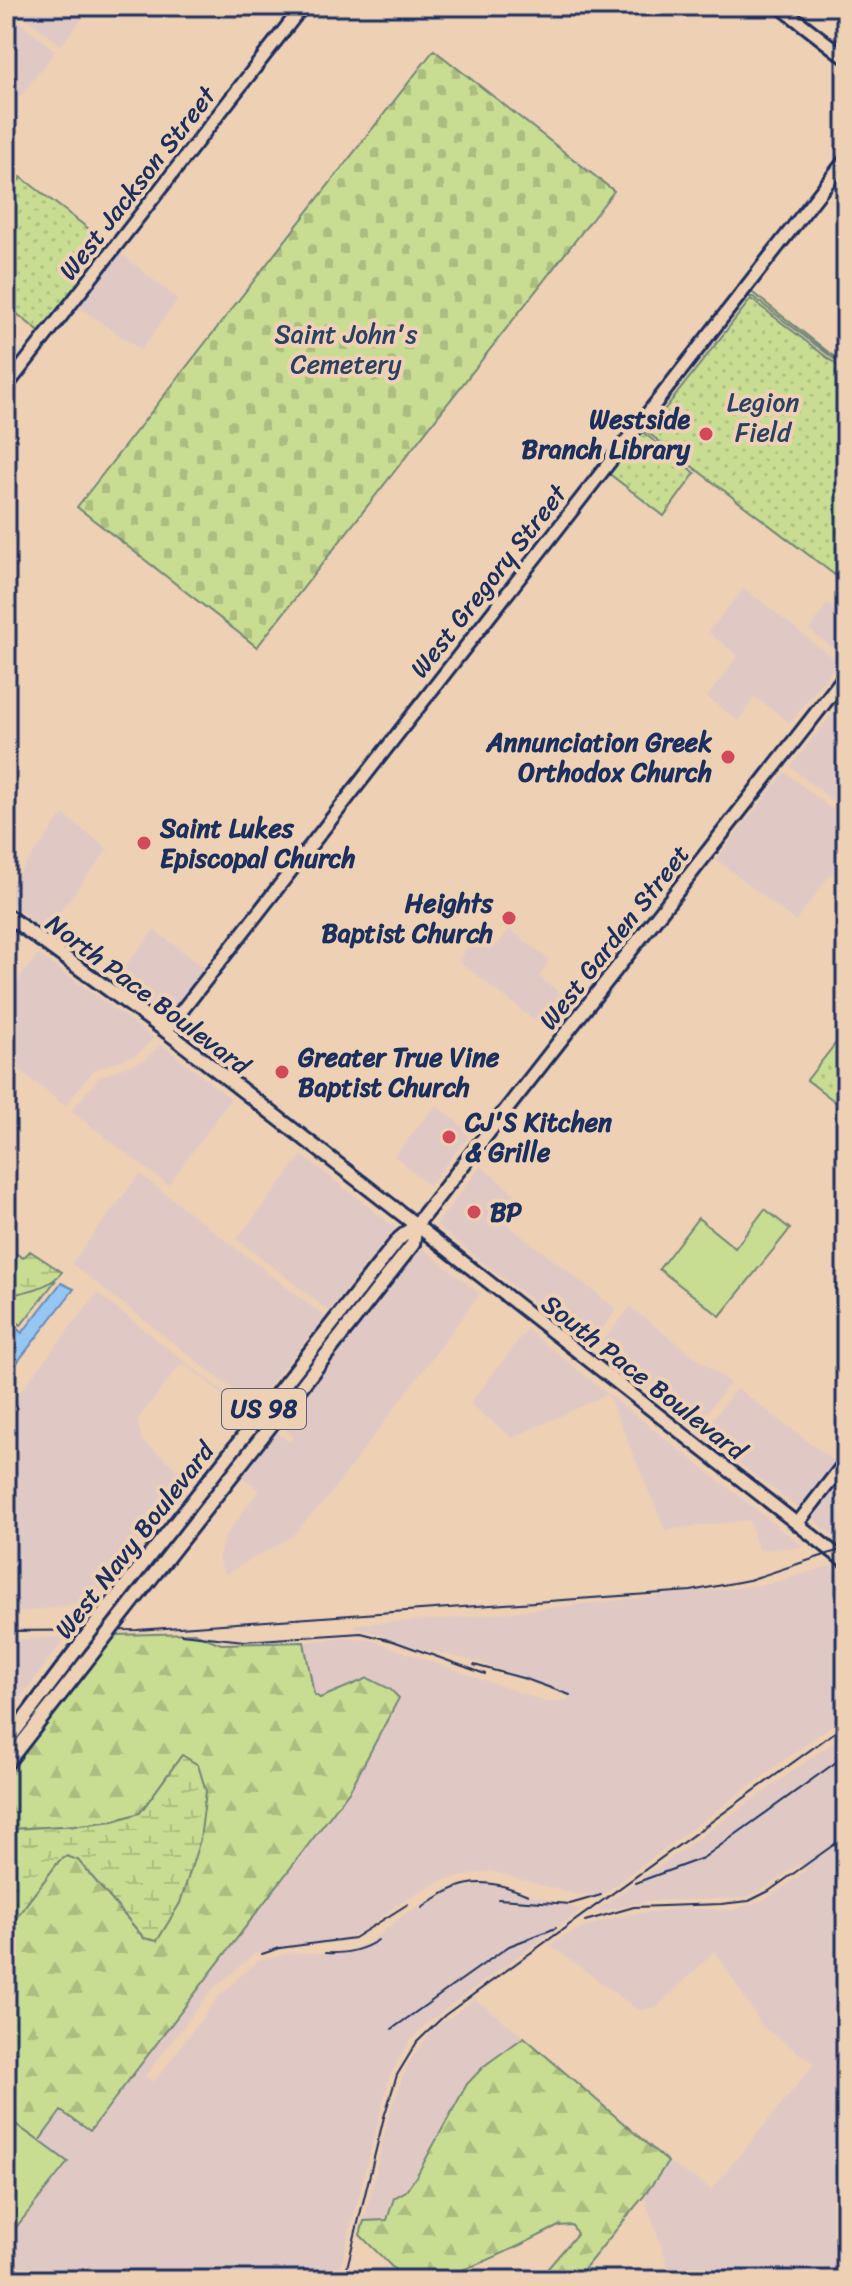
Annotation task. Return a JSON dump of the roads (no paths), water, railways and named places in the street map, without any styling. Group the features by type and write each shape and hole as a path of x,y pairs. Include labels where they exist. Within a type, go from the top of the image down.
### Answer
{"main road":[{"name":"West Garden Street","path":"416,1225 846,675"},
{"name":"North Pace Boulevard","path":"6,915 166,1031 416,1225"},
{"name":"West Navy Boulevard","path":"6,1764 413,1244 416,1225"},
{"name":"West Navy Boulevard","path":"6,1743 399,1239 416,1225"}],"street":[{"name":"West Jackson Street","path":"6,387 303,6"},
{"path":"779,6 846,58"},
{"name":"West Gregory Street","path":"166,1031 846,159"},
{"name":"South Pace Boulevard","path":"416,1225 846,1562"},
{"path":"797,1524 846,1461"}],"water":[{"path":"61,1283 74,1289 12,1369 8,1370 6,1319 22,1333"}],"railway":[{"path":"6,1631 137,1630 691,1591 749,1580 846,1548"},
{"path":"181,1634 244,1641 361,1633 393,1641 485,1674"},
{"path":"474,1665 570,1695"},
{"path":"344,2280 384,2117 397,2075 417,2042 445,2015 846,1724"},
{"path":"635,1883 703,1858 846,1755"},
{"path":"585,1921 634,1907 749,1901 769,1891 846,1836"},
{"path":"422,1908 448,1891 473,1884 498,1885 528,1895"},
{"path":"498,1899 570,1904 601,1895"},
{"path":"262,1954 280,1948 354,1938 408,1904"},
{"path":"392,2029 509,1946 556,1928"},
{"path":"325,1953 353,1951 378,1940"}],"place":[{"name":"Westside Branch Library","path":"706,434"},
{"name":"Annunciation Greek Orthodox Church","path":"728,757"},
{"name":"Saint Lukes Episcopal Church","path":"144,843"},
{"name":"Heights Baptist Church","path":"509,918"},
{"name":"Greater True Vine Baptist Church","path":"282,1072"},
{"name":"CJ'S Kitchen & Grille","path":"449,1137"},
{"name":"BP","path":"474,1212"}],"park label":[{"name":"Saint John's Cemetery","path":"346,349"},
{"name":"Legion Field","path":"763,417"}]}
